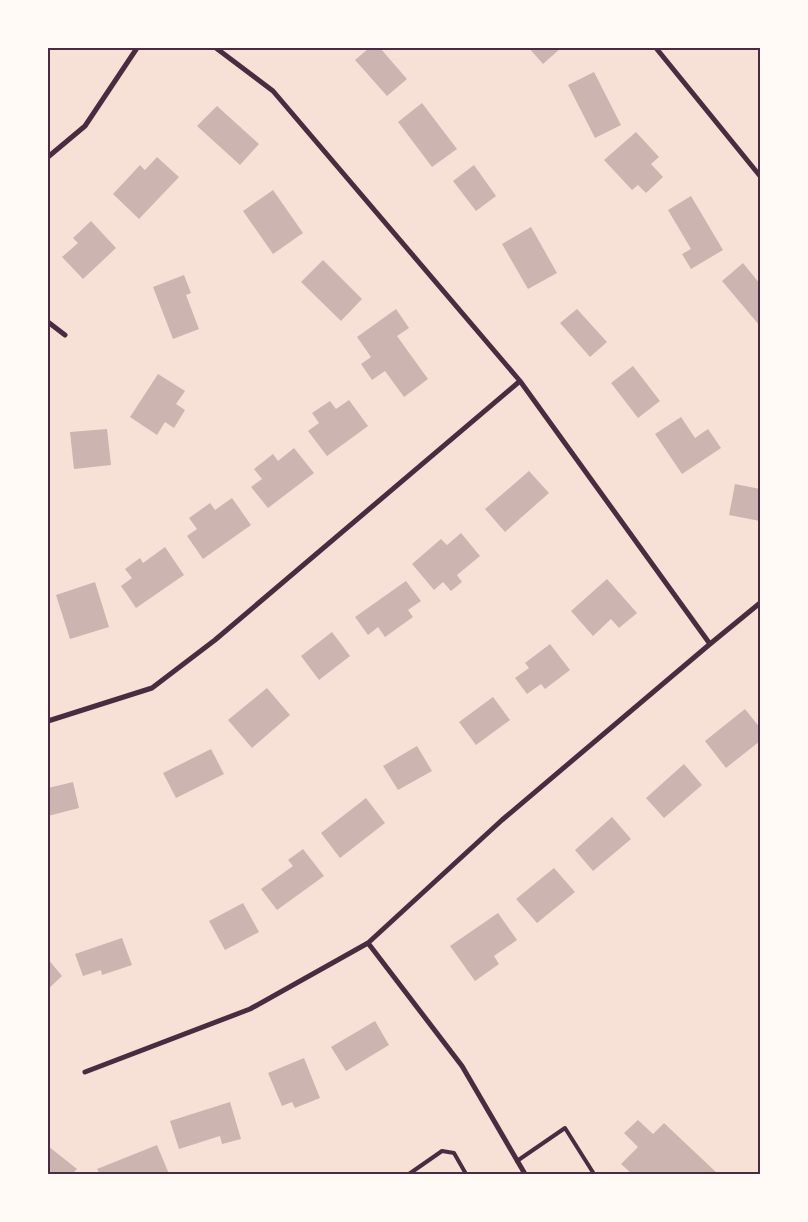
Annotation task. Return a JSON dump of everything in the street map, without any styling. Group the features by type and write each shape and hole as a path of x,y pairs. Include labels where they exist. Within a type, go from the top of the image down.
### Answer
{"street":[{"path":"48,157 85,126 137,48"},
{"path":"216,48 273,91 520,381 710,644"},
{"path":"656,48 760,176"},
{"path":"48,322 65,335"},
{"path":"48,722 152,688 215,640 520,381"},
{"path":"85,1072 250,1009 368,943 502,820 760,603"},
{"path":"368,943 462,1066 524,1174"}],"lane":[{"path":"517,1161 565,1128 594,1174"},
{"path":"409,1174 442,1151 454,1152 466,1174"}],"building":[{"path":"369,48 380,48 407,79 387,96 355,60"},
{"path":"529,48 561,48 543,64"},
{"path":"594,72 621,125 595,138 568,85"},
{"path":"422,103 457,149 432,167 398,122"},
{"path":"217,106 259,144 240,165 197,126"},
{"path":"636,132 659,157 651,164 663,177 646,193 638,185 632,190 604,160"},
{"path":"157,157 179,177 139,219 113,194 140,165 145,170"},
{"path":"474,165 496,196 476,211 453,181"},
{"path":"273,190 303,233 273,254 243,211"},
{"path":"691,196 723,250 691,269 682,254 691,249 668,210"},
{"path":"91,221 116,248 83,279 62,257 78,243 73,238"},
{"path":"531,227 557,273 528,289 502,244"},
{"path":"323,260 362,299 341,321 301,282"},
{"path":"743,263 760,284 760,326 722,281"},
{"path":"184,275 191,293 186,295 199,329 173,339 153,287"},
{"path":"396,309 409,328 397,336 428,379 404,397 385,371 372,380 361,364 371,357 357,337"},
{"path":"577,309 607,342 590,357 560,323"},
{"path":"633,366 660,401 638,418 611,383"},
{"path":"158,374 185,391 176,404 185,410 174,428 165,422 157,435 130,417"},
{"path":"349,400 368,426 327,456 308,431 319,423 312,413 330,401 336,409"},
{"path":"681,417 695,438 708,429 721,448 682,474 655,434"},
{"path":"107,429 111,465 74,469 70,432"},
{"path":"294,448 314,473 268,508 251,487 262,479 254,469 273,454 278,461"},
{"path":"529,471 549,493 505,532 485,509"},
{"path":"735,484 760,489 760,521 729,515"},
{"path":"232,498 251,525 203,559 187,536 197,529 189,518 210,503 215,510"},
{"path":"461,533 480,556 457,575 462,582 451,591 443,582 434,590 412,564 441,539 447,545"},
{"path":"165,547 184,575 136,608 121,586 132,578 125,569 140,558 143,563"},
{"path":"607,579 637,613 619,628 611,619 593,636 571,611"},
{"path":"406,581 421,601 408,610 413,617 385,637 378,627 368,635 355,617"},
{"path":"95,582 109,627 70,639 56,595"},
{"path":"332,632 350,656 319,680 301,656"},
{"path":"550,644 570,670 545,689 541,684 527,694 515,678 529,668 525,663"},
{"path":"267,688 290,715 252,748 228,720"},
{"path":"493,697 510,720 476,745 459,722"},
{"path":"745,709 760,728 760,741 726,768 705,741"},
{"path":"417,746 432,771 398,790 383,766"},
{"path":"211,749 224,774 176,798 163,773"},
{"path":"684,764 702,785 664,818 646,798"},
{"path":"73,782 79,808 48,816 48,788"},
{"path":"366,798 385,823 340,858 321,833"},
{"path":"612,817 631,839 593,871 575,850"},
{"path":"303,849 324,876 277,910 261,889 293,866 288,860"},
{"path":"554,868 575,892 537,923 516,899"},
{"path":"243,903 259,932 225,950 209,921"},
{"path":"498,913 517,940 494,956 499,964 475,981 450,946"},
{"path":"122,938 132,965 102,975 101,970 83,976 75,954"},
{"path":"48,959 62,976 48,989"},
{"path":"375,1021 389,1045 346,1071 331,1047"},
{"path":"304,1058 320,1098 295,1108 292,1102 282,1106 268,1073"},
{"path":"230,1102 241,1139 222,1144 220,1136 179,1149 170,1121"},
{"path":"638,1120 653,1134 664,1123 718,1174 632,1174 621,1164 638,1147 624,1133"},
{"path":"157,1145 169,1174 100,1174 97,1169"},
{"path":"48,1146 77,1169 72,1174 48,1174"}]}
